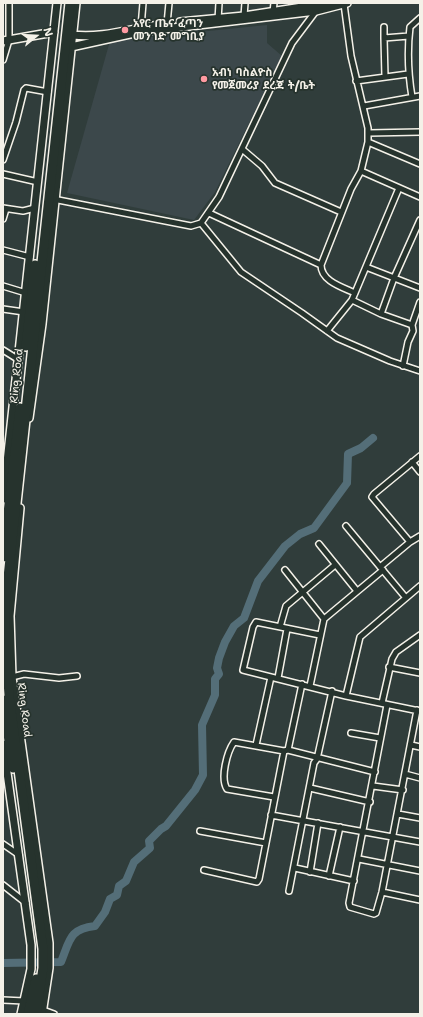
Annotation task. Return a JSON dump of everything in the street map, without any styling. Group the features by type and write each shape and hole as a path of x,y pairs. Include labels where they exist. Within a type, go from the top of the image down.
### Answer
{"highway":[{"name":"Ring Road","path":"3,557 64,3"},
{"name":"Ring Road","path":"41,1013 40,950 8,694 5,634 8,573 52,199 70,3"},
{"name":"Ring Road","path":"3,700 40,950"},
{"name":"Ring Road","path":"28,1014 40,969"}],"street":[{"path":"3,60 9,3"},
{"path":"3,499 7,437 19,360 57,3"},
{"path":"40,950 12,677 10,616 28,431 42,324 52,199 76,3"},
{"path":"141,27 142,3"},
{"path":"167,24 169,3"},
{"path":"218,21 219,3"},
{"path":"244,16 245,3"},
{"path":"273,12 274,3"},
{"path":"72,35 93,36 141,27 218,21 308,5 317,7 328,3"},
{"path":"71,47 140,32 346,3 356,81 364,106 368,142 361,171 341,212 321,265 322,273 326,278 355,293"},
{"path":"52,199 191,226 201,223 219,197 292,43 317,7"},
{"path":"412,98 408,74 409,36 412,24 420,18"},
{"path":"384,27 385,77"},
{"path":"6,40 54,32"},
{"path":"384,38 409,36"},
{"path":"356,81 408,74"},
{"path":"3,160 5,144 16,122 24,90 26,88 48,92"},
{"path":"364,106 420,96"},
{"path":"368,133 420,132"},
{"path":"368,142 420,164"},
{"path":"242,149 262,166 275,183 341,212"},
{"path":"361,171 398,188 420,196"},
{"path":"3,174 38,182"},
{"path":"328,331 352,300 398,188"},
{"path":"3,219 4,208 23,210 35,208"},
{"path":"209,213 321,265"},
{"path":"381,314 394,278 420,220"},
{"path":"201,223 241,272 337,338 420,372"},
{"path":"3,250 30,257"},
{"path":"366,267 420,288"},
{"path":"3,286 26,293"},
{"path":"352,300 381,314 412,325"},
{"path":"403,366 408,342 413,331 412,325 420,302"},
{"path":"4,311 24,312"},
{"path":"3,350 19,360"},
{"path":"410,542 372,497 420,456"},
{"path":"412,462 420,472"},
{"path":"346,526 406,598"},
{"path":"310,686 324,619 382,569 410,542 420,536"},
{"path":"319,544 357,591"},
{"path":"280,627 286,606 335,565"},
{"path":"285,570 324,619"},
{"path":"346,696 360,637 419,588"},
{"path":"320,635 256,622 254,623 244,667 245,672 278,678 332,691 346,696 385,704 418,711 382,892 376,913 354,909 350,907 349,903 373,786 385,704 389,667 396,652 420,635"},
{"path":"278,678 287,629"},
{"path":"389,667 420,672"},
{"path":"12,677 24,674 59,678 77,676"},
{"path":"256,745 271,677"},
{"path":"204,870 257,882 259,879 274,797 302,684"},
{"path":"288,891 295,868 314,763 317,759 332,691"},
{"path":"351,733 380,738"},
{"path":"274,797 228,789 225,785 225,768 231,746 234,742 239,741 375,772"},
{"path":"3,744 26,903 40,950"},
{"path":"411,745 420,747"},
{"path":"405,774 420,778"},
{"path":"373,786 403,790"},
{"path":"310,788 370,802"},
{"path":"271,814 420,842"},
{"path":"398,814 420,818"},
{"path":"310,872 318,823"},
{"path":"329,876 340,827"},
{"path":"200,831 266,843"},
{"path":"3,844 19,855"},
{"path":"359,859 420,871"},
{"path":"295,868 354,881"},
{"path":"3,885 26,903"},
{"path":"382,892 420,900"},
{"path":"21,1014 24,1001 40,969"},
{"path":"3,1000 24,1001"},
{"path":"41,1013 54,1014"}],"shaded area":[{"path":"267,25 267,43 282,56 215,192 194,220 67,193 110,41"}],"waterway":[{"path":"3,963 61,962 69,942 75,933 95,926 105,912 110,899 117,895 119,886 126,881 134,862 150,848 149,841 166,826 195,790 203,775 202,725 215,695 215,679 219,674 217,668 225,642 234,626 244,618 258,581 285,546 300,534 314,528 347,483 348,454 361,448 373,438"}],"place":[{"name":"አየር ጤና ፈጣን መንገድ መግቢያ","path":"125,30"},
{"name":"አብነ ባስልዮስ የመጀመሪያ ደረጃ ት/ቤት","path":"204,79"}]}
